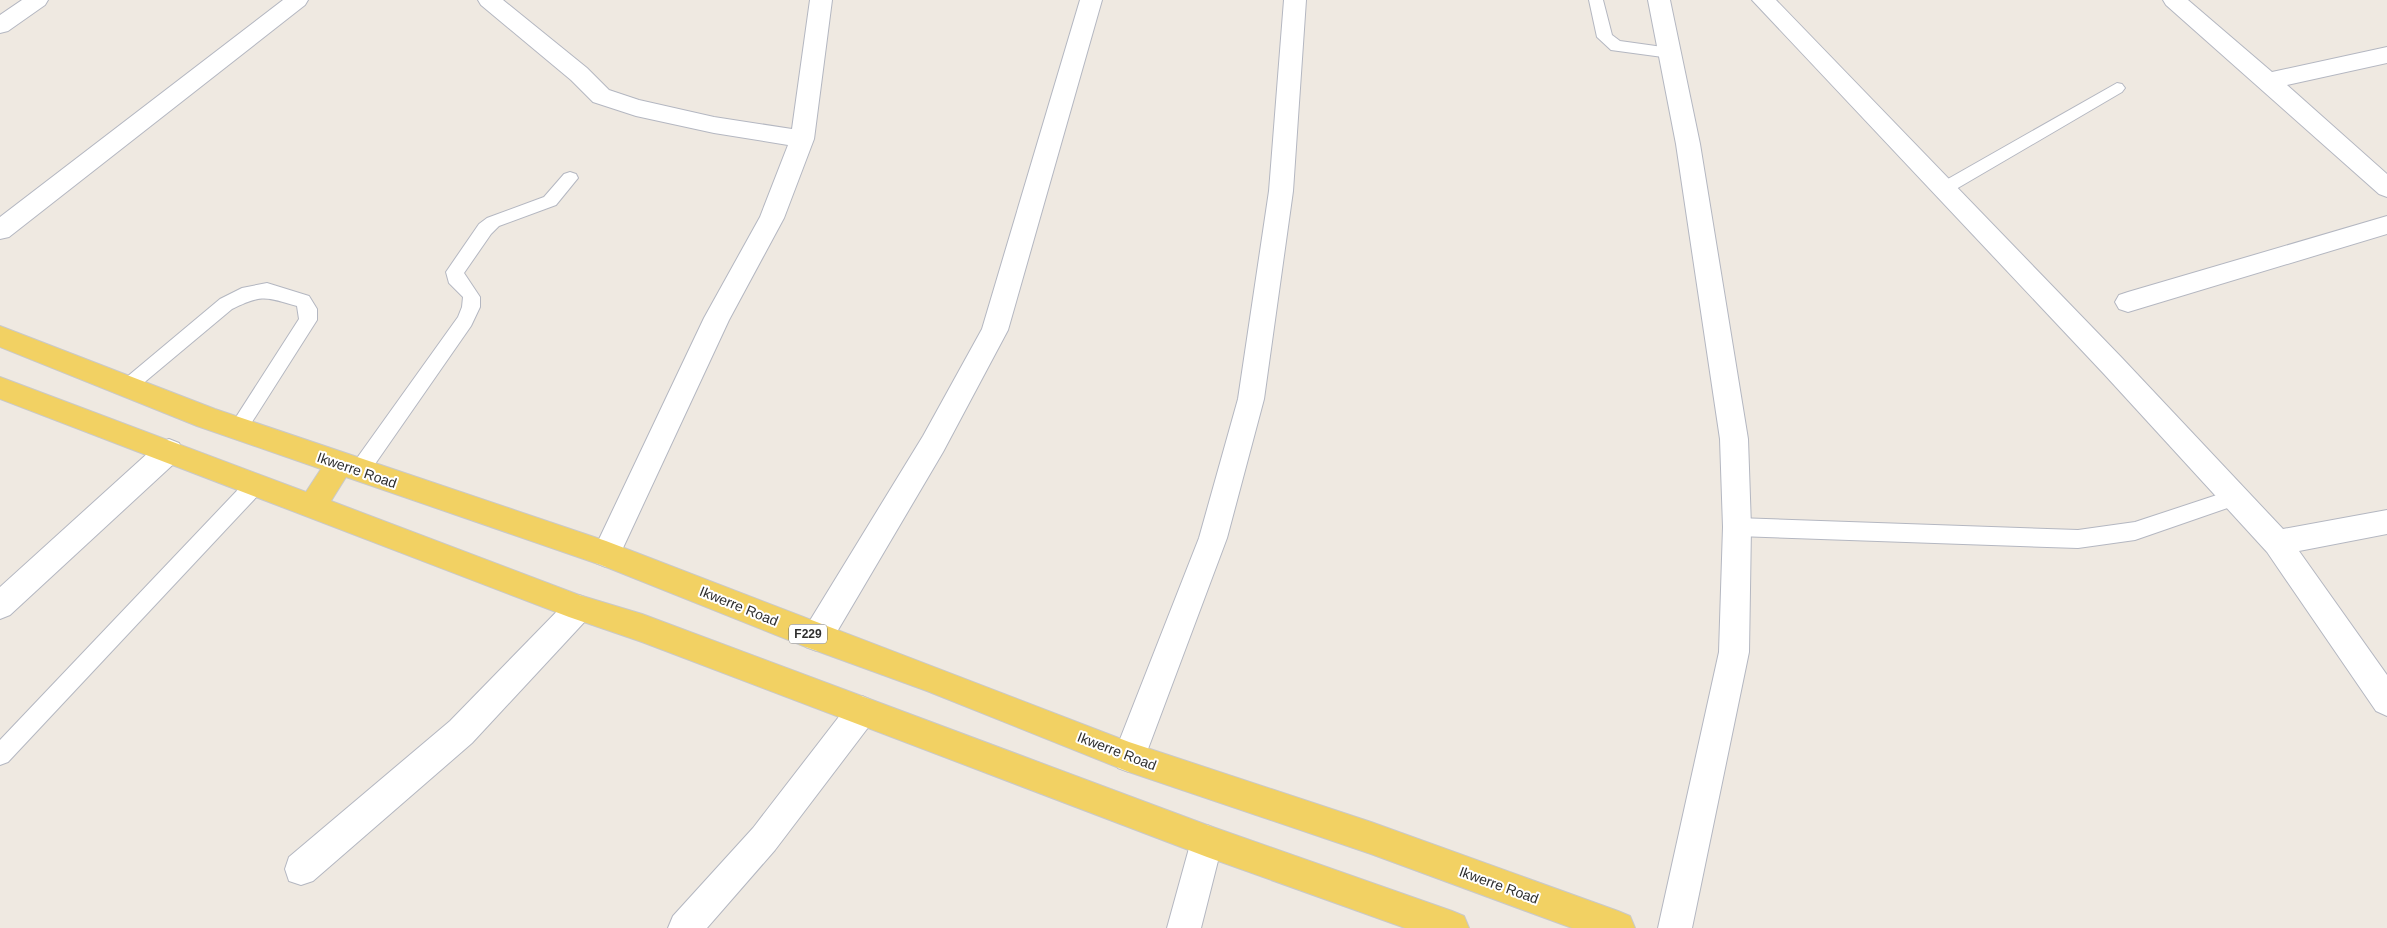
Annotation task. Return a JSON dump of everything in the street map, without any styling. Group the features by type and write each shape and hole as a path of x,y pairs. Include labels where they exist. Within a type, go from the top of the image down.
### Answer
{"main road":[{"name":"Ikwerre Road","path":"0,336 238,428 350,468 606,554 817,637 930,678 1129,757 1371,838 1618,928"},
{"path":"0,388 579,608 642,628 1207,841 1414,922 1452,928"},
{"path":"312,506 350,468"}],"street":[{"path":"0,26 37,0"},
{"path":"0,230 297,0"},
{"path":"489,0 579,74 601,96 636,108 714,125 802,139"},
{"path":"606,554 717,318 772,218 802,139 822,0"},
{"path":"817,637 933,444 996,330 1091,0"},
{"path":"1129,757 1213,538 1251,399 1281,191 1295,0"},
{"path":"1659,0 1688,144 1734,439 1737,527 1734,652 1675,928"},
{"path":"1763,0 1945,188 2277,543 2387,701"},
{"path":"2174,0 2268,80 2387,188"},
{"path":"2268,80 2387,55"},
{"path":"2128,302 2387,226"},
{"path":"0,606 169,451"},
{"path":"2277,543 2387,522"},
{"path":"301,869 461,732 579,608"},
{"path":"685,928 764,839 862,711"},
{"path":"1184,928 1207,841"}],"lane":[{"path":"1596,0 1605,37 1616,46 1670,53"},
{"path":"1945,188 2117,88"},
{"path":"350,468 466,321 471,310 472,298 470,290 455,278 455,272 485,229 493,222 550,201 570,178"},
{"path":"128,386 226,304 248,293 267,290 303,301 308,309 308,320 238,428"},
{"path":"0,754 256,484"},
{"path":"1737,527 2078,539 2135,531 2235,497"}]}
